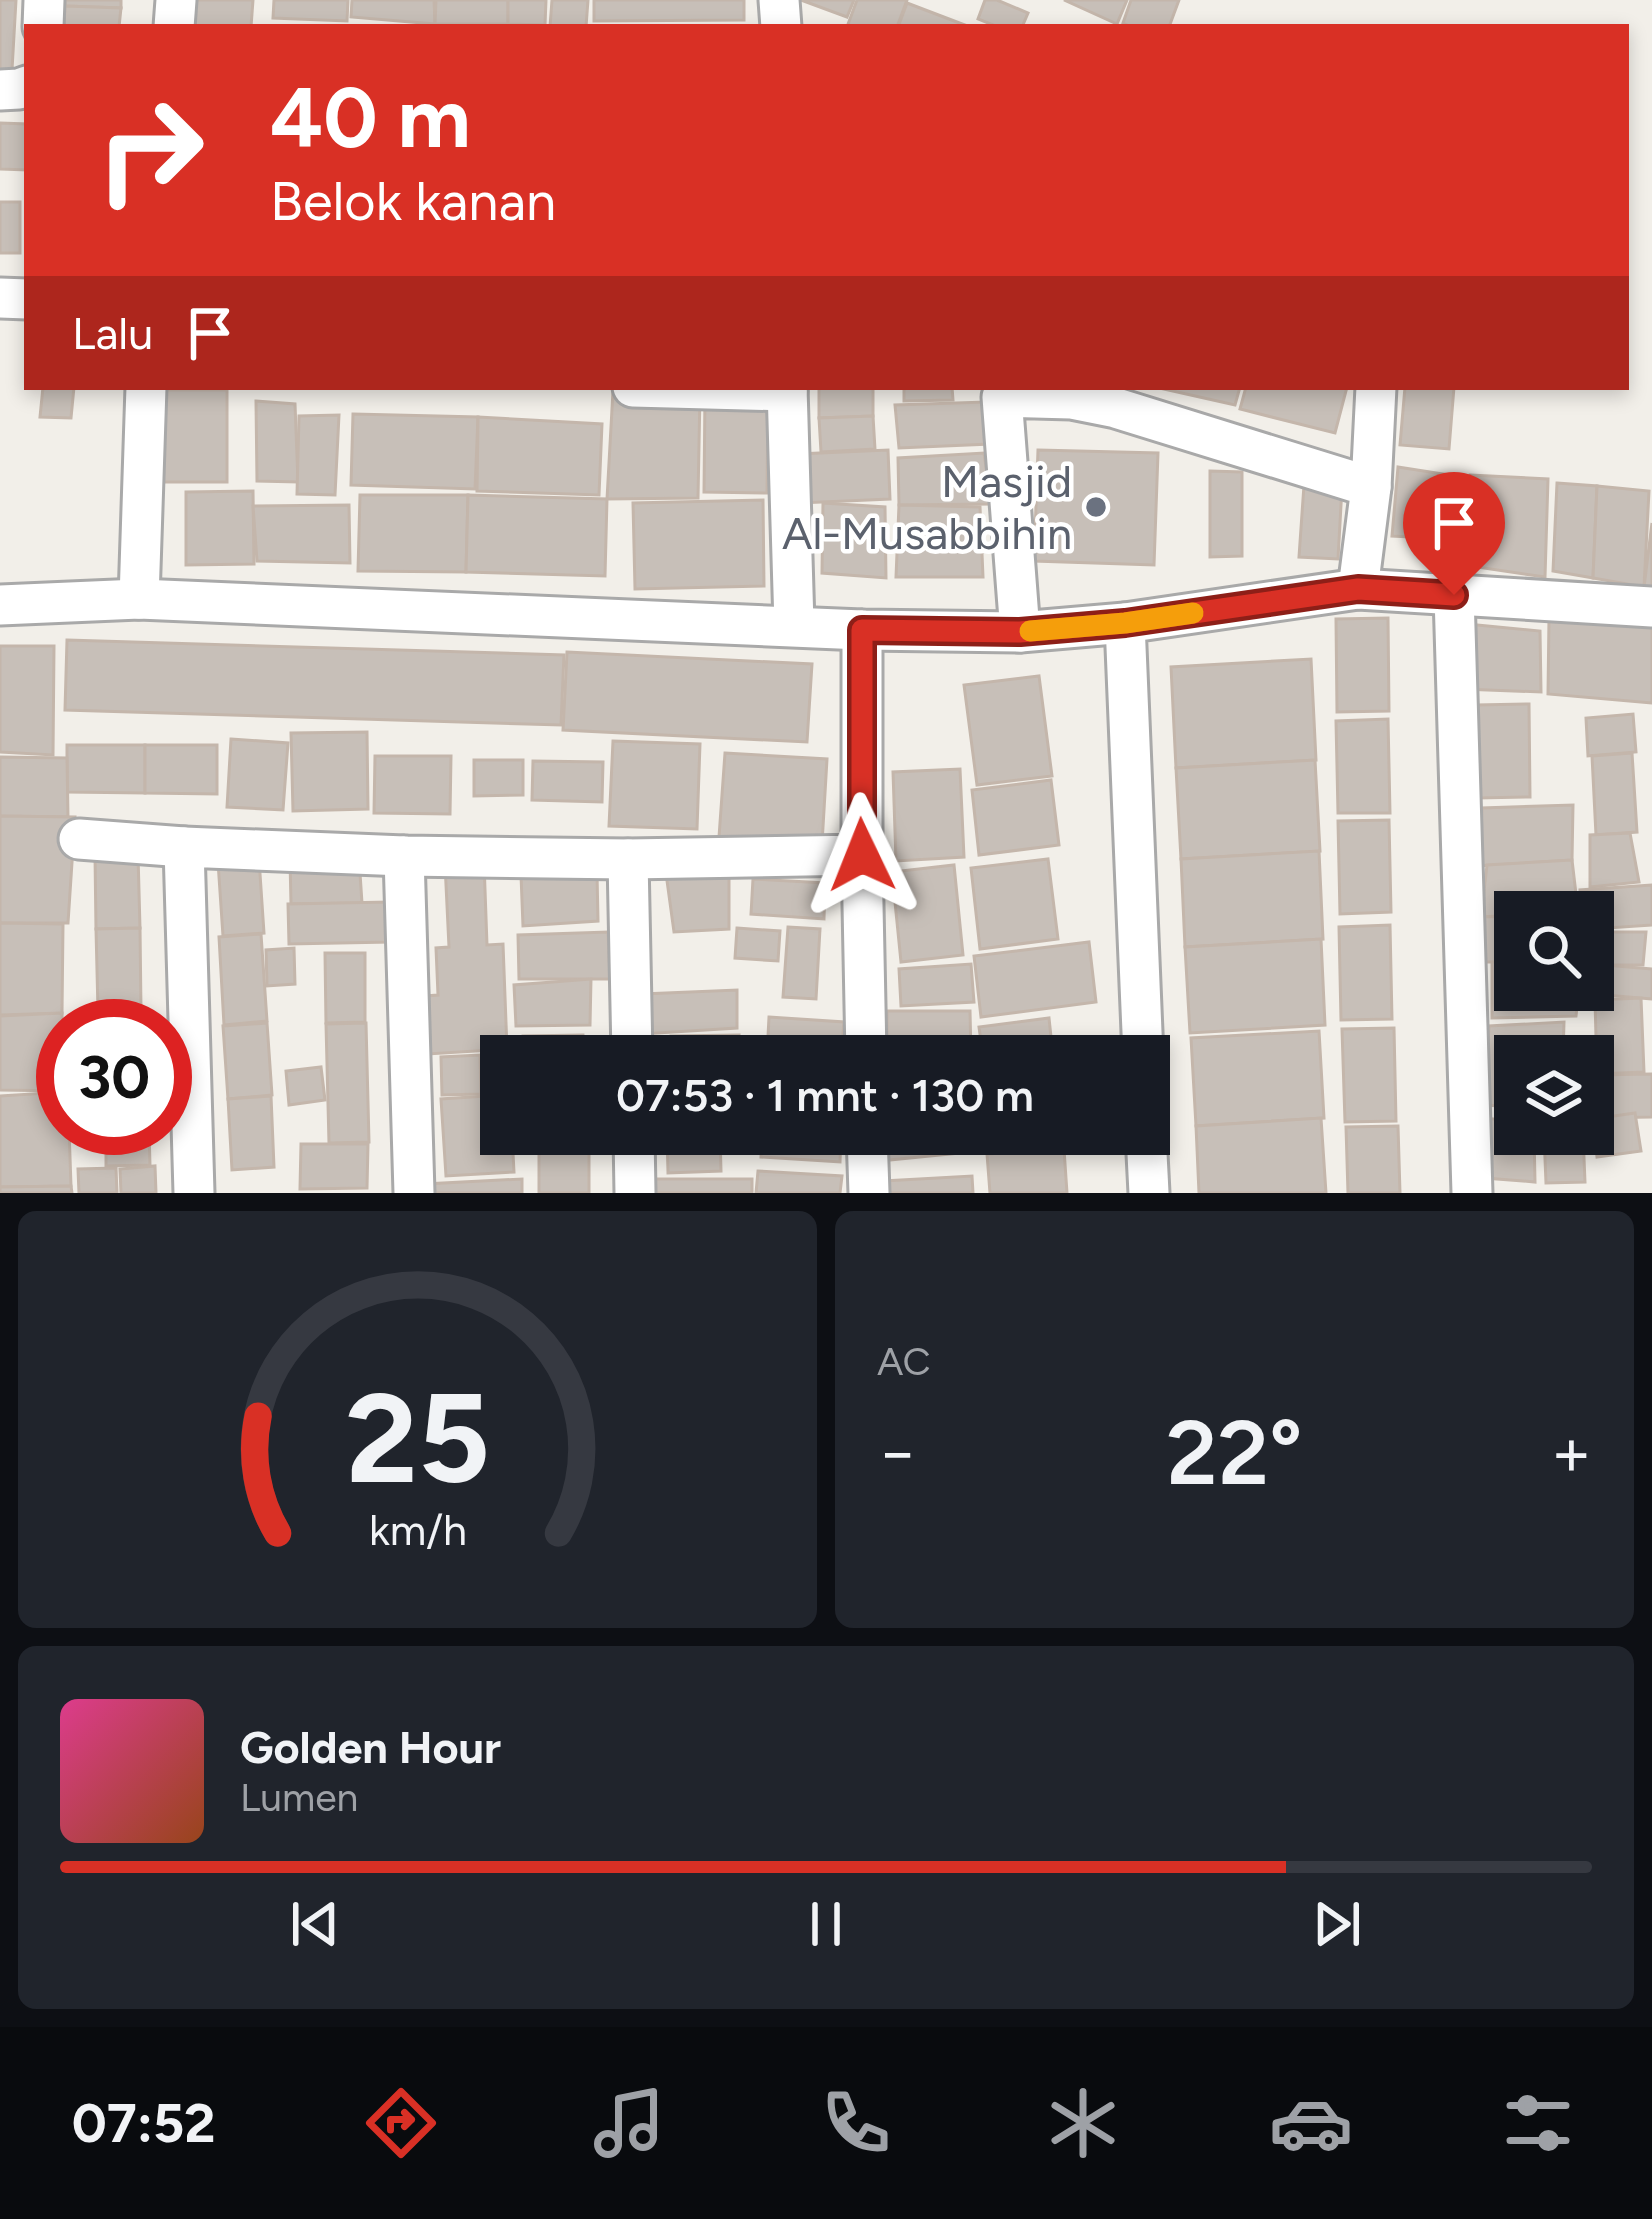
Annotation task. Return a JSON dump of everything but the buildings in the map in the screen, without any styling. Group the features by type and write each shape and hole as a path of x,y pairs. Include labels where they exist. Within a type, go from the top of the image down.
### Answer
{"street":[{"path":"139,599 146,390"},
{"path":"787,390 794,625"},
{"path":"1358,589 1371,487 1376,390"},
{"path":"1020,632 1002,392 1116,408 1371,487"},
{"path":"0,605 139,599 862,630 1020,632 1125,623 1358,589 1652,607"},
{"path":"1454,595 1472,1193"},
{"path":"1125,623 1142,1035"},
{"path":"862,630 866,1035"},
{"path":"80,839 404,856 862,855"},
{"path":"184,847 194,1193"},
{"path":"404,856 414,1193"},
{"path":"628,859 632,1035"},
{"path":"634,1155 635,1193"},
{"path":"867,1155 868,1193"},
{"path":"1147,1155 1149,1193"}],"slow traffic":[{"path":"1030,631 1193,613"}],"place":[{"name":"Masjid Al-Musabbihin","path":"1096,507"}],"route":[{"path":"862,855 862,630 1020,632 1125,623 1358,589 1454,595"}]}
